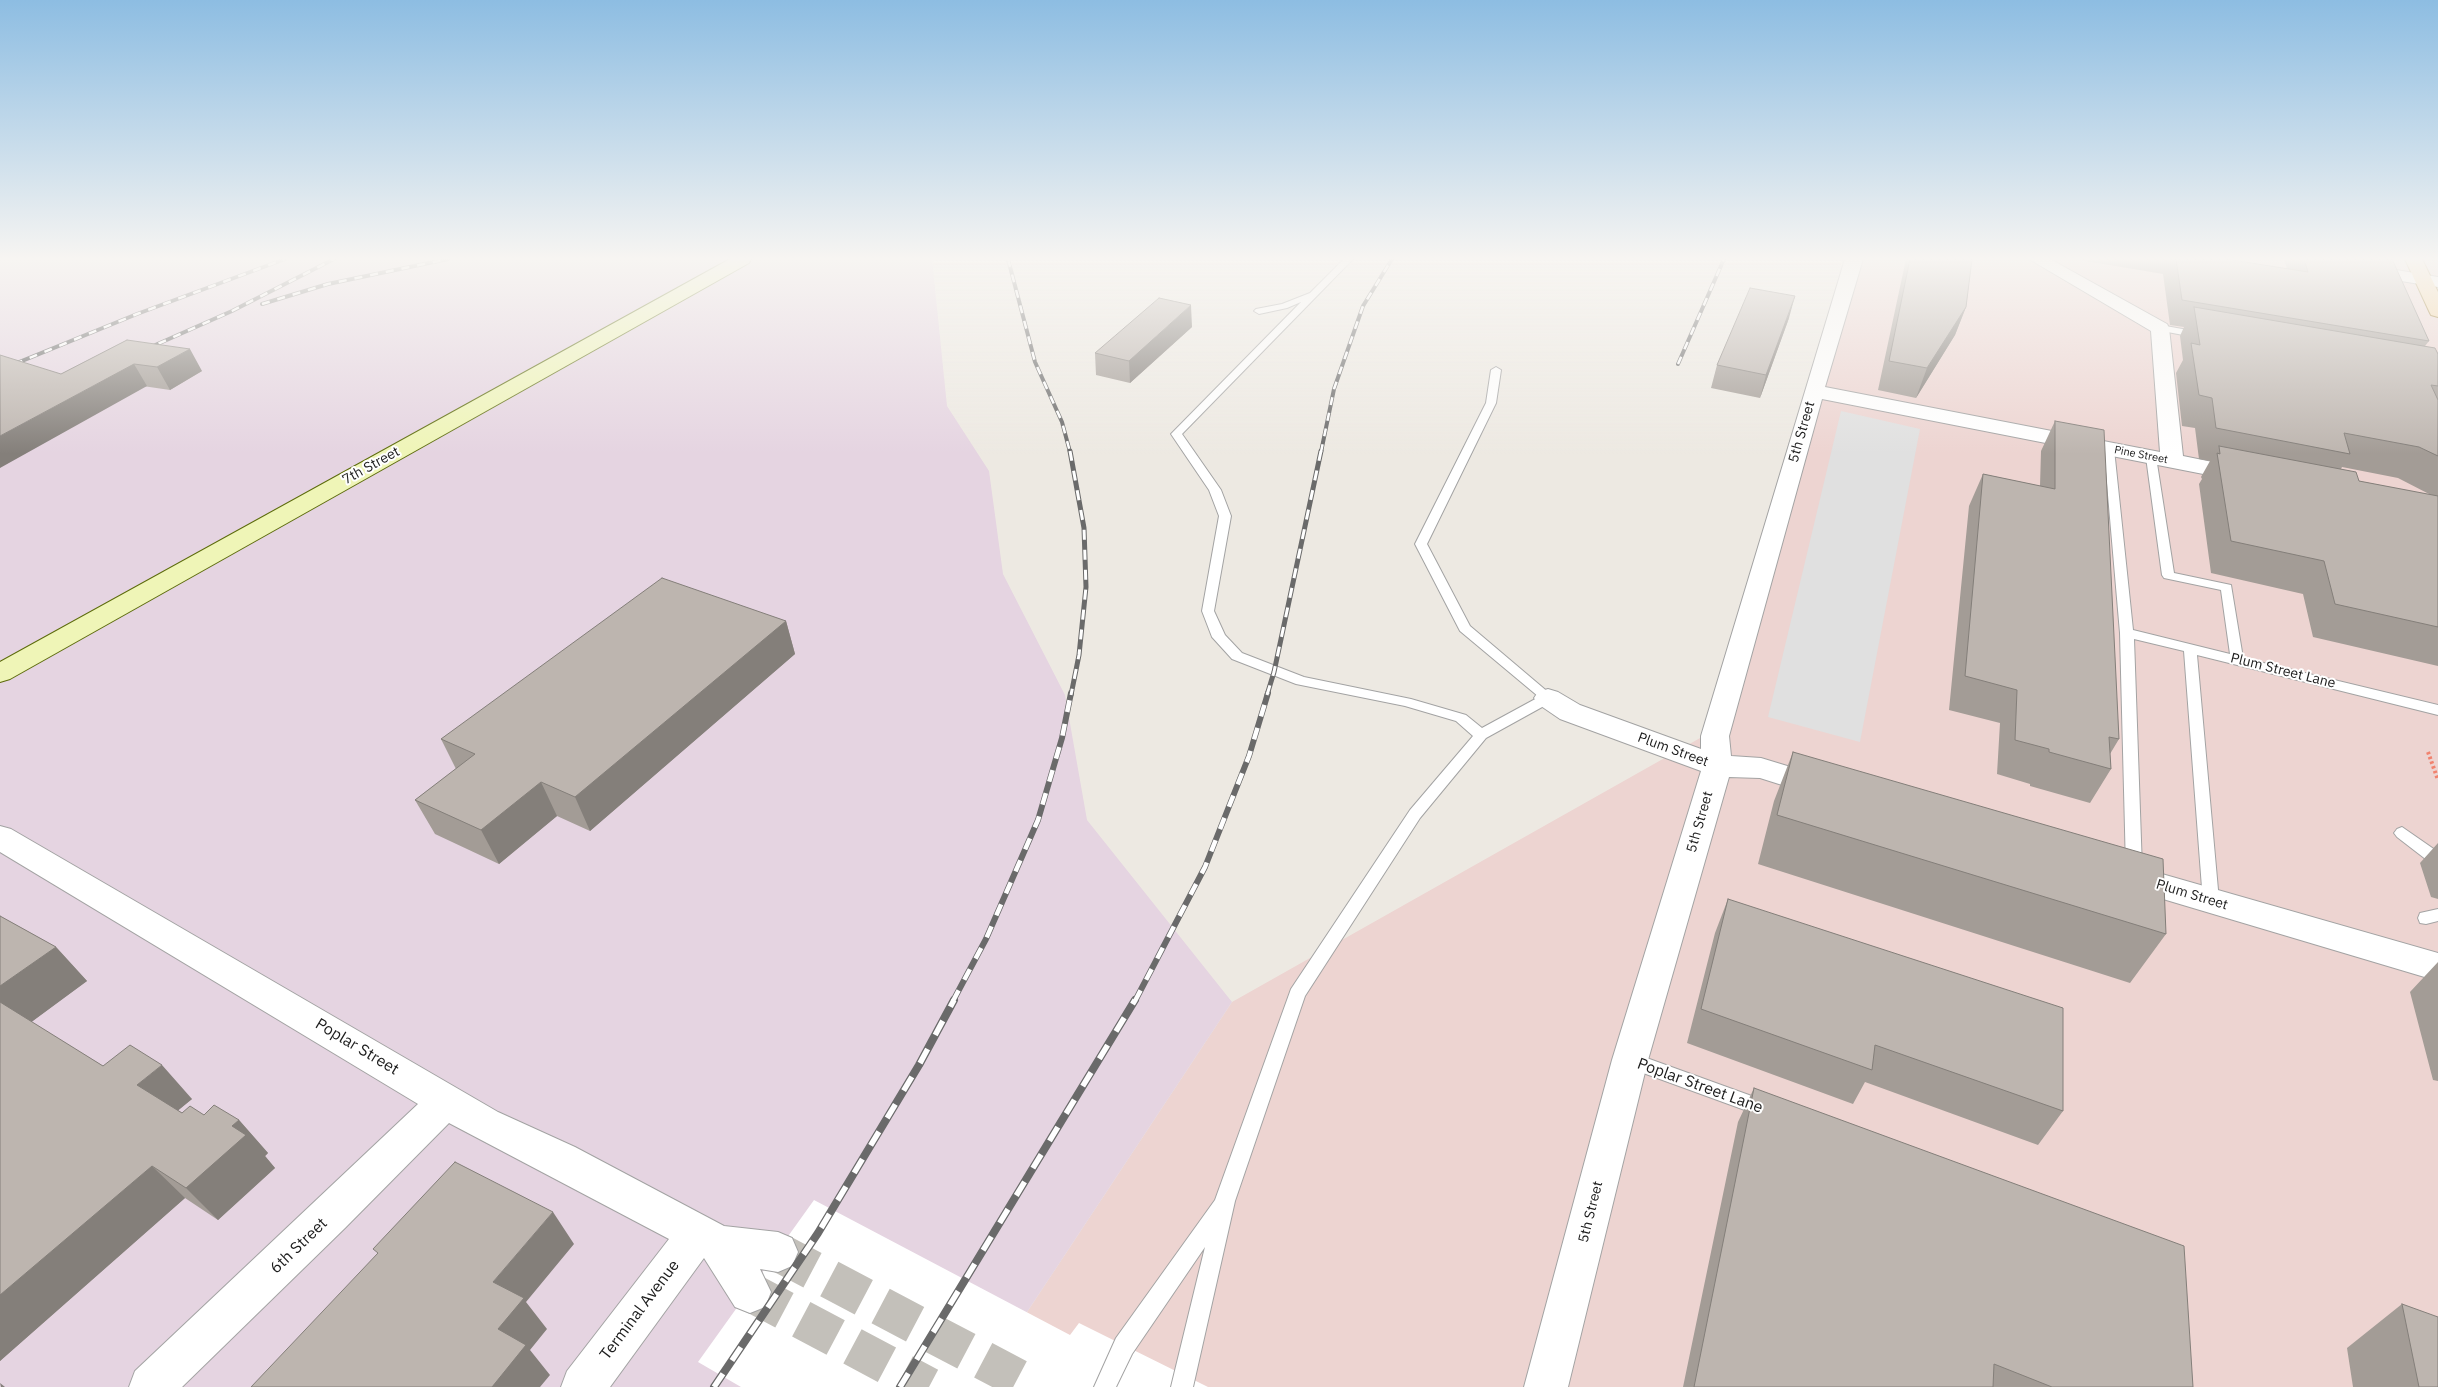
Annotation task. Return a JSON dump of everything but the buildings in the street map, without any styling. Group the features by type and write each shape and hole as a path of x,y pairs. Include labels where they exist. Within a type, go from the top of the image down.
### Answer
{"street":[{"name":"7th Street","path":"0,673 627,324"},
{"name":"5th Street","path":"1546,1387 1630,1060 1717,766 1715,736 1834,324"},
{"path":"2152,324 2160,328 2162,459"},
{"name":"Pine Street","path":"1814,391 2267,480"},
{"name":"Plum Street","path":"1548,698 1570,712 1717,766 1762,768 1843,792"},
{"name":"Poplar Street","path":"0,837 391,1067 444,1102 709,1239 778,1252"},
{"name":"Plum Street","path":"2097,867 2438,967"},
{"name":"6th Street","path":"151,1387 331,1215 444,1102"},
{"name":"Poplar Street","path":"709,1239 750,1292"},
{"name":"Terminal Avenue","path":"583,1387 709,1239"}],"lane":[{"path":"1287,324 1176,434 1215,490 1225,516 1208,611 1219,637 1237,656 1301,681 1406,702 1461,718 1481,735"},
{"path":"2160,328 2208,337"},
{"path":"1182,1387 1224,1201 1298,994 1415,814 1481,735 1548,698 1465,628 1421,544 1491,403 1496,370"},
{"path":"2109,449 2128,634 2135,878"},
{"path":"2162,459 2168,575 2227,588 2237,660"},
{"name":"Plum Street Lane","path":"2128,634 2438,710"},
{"path":"2190,649 2211,901"},
{"path":"2402,833 2438,860"},
{"name":"Poplar Street Lane","path":"1630,1060 1786,1117"},
{"path":"1105,1387 1124,1346 1224,1201"}],"path":[{"path":"2428,752 2438,780"}],"shaded area":[{"path":"0,324 939,324 947,406 989,471 1003,574 1065,695 1087,820 1232,1002 996,1359 981,1387 0,1387"},
{"path":"1827,324 2438,324 2438,1387 981,1387 996,1359 1232,1002 1716,729 1781,504"},
{"path":"1841,411 1920,429 1860,742 1768,717"}],"pier":[{"path":"814,1200 1070,1335 1079,1323 1208,1387 741,1387 698,1362"}],"tunnel":[{"path":"778,1252 1034,1387"},
{"path":"750,1292 929,1387"}],"railway":[{"path":"0,370 113,324"},
{"path":"144,350 203,324"},
{"path":"1025,324 1035,362 1062,422 1070,452"},
{"path":"1321,452 1334,389 1357,324"},
{"path":"1678,364 1696,324"},
{"path":"1070,451 1084,528 1086,587 1079,655 1071,695"},
{"path":"1267,695 1274,672 1321,451"},
{"path":"953,1001 986,939 1038,820 1062,738 1071,693"},
{"path":"1135,1001 1205,867 1249,756 1268,693"},
{"path":"714,1387 818,1233 919,1065 954,1000"},
{"path":"900,1387 1135,1000"}]}
